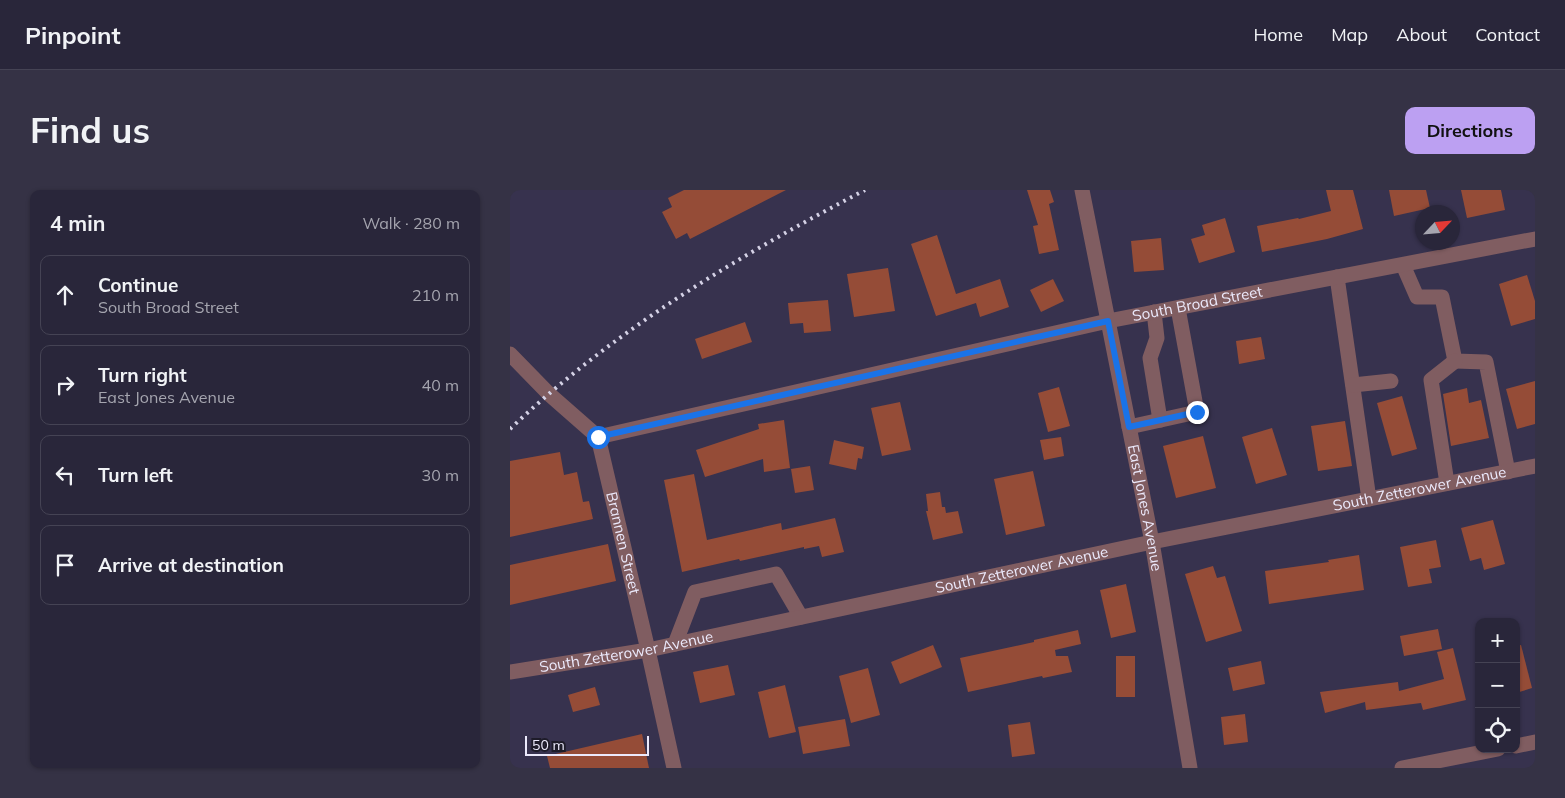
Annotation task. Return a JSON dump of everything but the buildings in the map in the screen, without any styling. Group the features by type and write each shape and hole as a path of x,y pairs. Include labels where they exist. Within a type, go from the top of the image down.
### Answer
{"street":[{"name":"East Jones Avenue","path":"1082,190 1152,542 1190,768"},
{"name":"South Broad Street","path":"598,437 1108,321 1535,239"},
{"path":"1403,265 1417,297 1442,297 1455,361"},
{"path":"1337,277 1369,499"},
{"path":"1129,427 1197,412 1178,308"},
{"path":"1154,312 1157,338 1150,358 1160,420"},
{"path":"510,354 549,394 598,437"},
{"path":"1447,483 1431,380 1455,361 1486,362 1508,472"},
{"path":"1353,385 1391,381"},
{"name":"Brannen Street","path":"598,437 674,768"},
{"name":"South Zetterower Avenue","path":"510,672 648,650 1152,542 1535,466"},
{"path":"675,644 694,592 776,574 801,617"},
{"path":"1520,745 1535,742"},
{"path":"1402,768 1478,753"}],"railway":[{"path":"510,429 591,359 679,297 771,241 865,190"}],"route":[{"path":"598,437 1108,321 1129,427 1197,412"}]}
